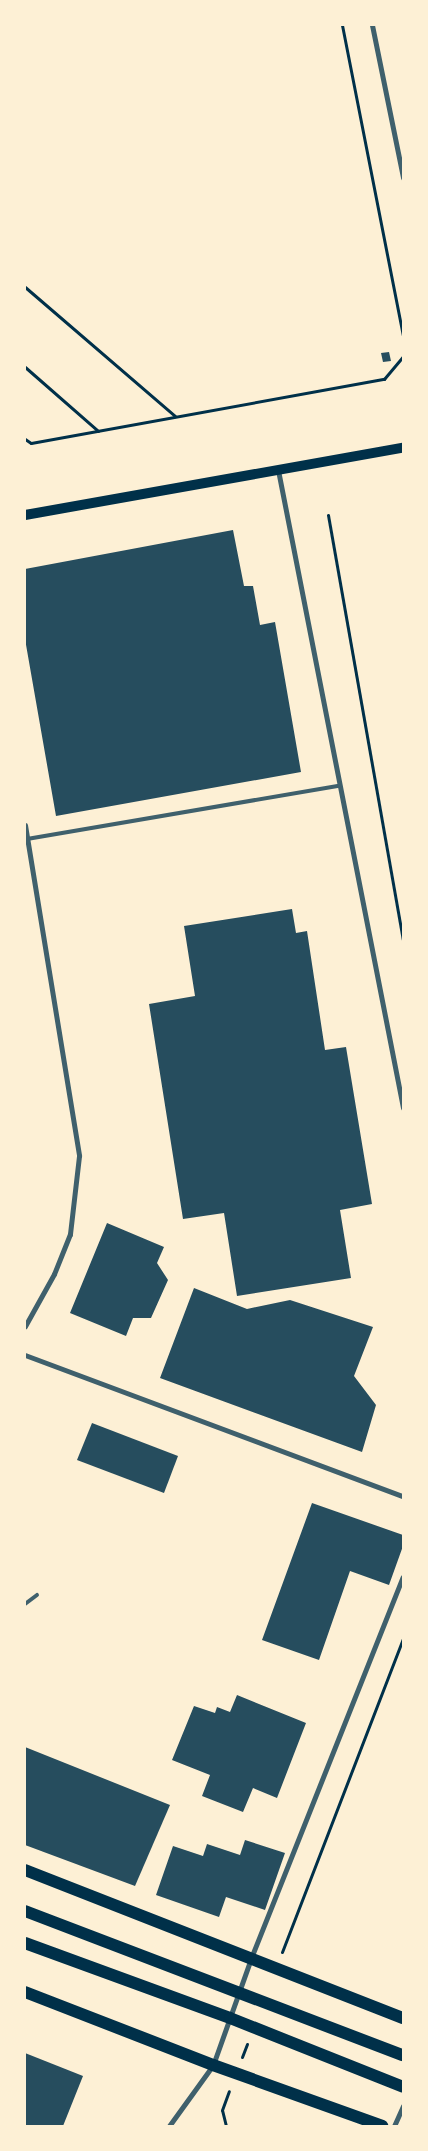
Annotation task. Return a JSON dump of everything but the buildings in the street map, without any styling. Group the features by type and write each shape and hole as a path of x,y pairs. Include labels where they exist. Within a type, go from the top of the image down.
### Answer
{"main road":[{"path":"25,515 403,448"},
{"path":"25,1870 403,2018"},
{"path":"25,1911 403,2055"},
{"path":"25,1943 230,2018 403,2087"},
{"path":"25,1992 212,2065 382,2126"}],"street":[{"path":"372,25 403,178"},
{"path":"278,470 338,786 403,1108"},
{"path":"25,824 79,1156 70,1234 54,1274 25,1326"},
{"path":"25,1355 403,1496"},
{"path":"169,2126 212,2065 251,1958 403,1577"},
{"path":"394,2126 403,2106"}],"lane":[{"path":"28,839 338,786"},
{"path":"25,1604 37,1595"}],"path":[{"path":"342,25 403,336"},
{"path":"25,287 175,417"},
{"path":"25,439 31,443 384,379 403,356"},
{"path":"25,366 98,431"},
{"path":"328,515 403,939"},
{"path":"283,1949 403,1639"},
{"path":"222,2110 226,2126"}]}
